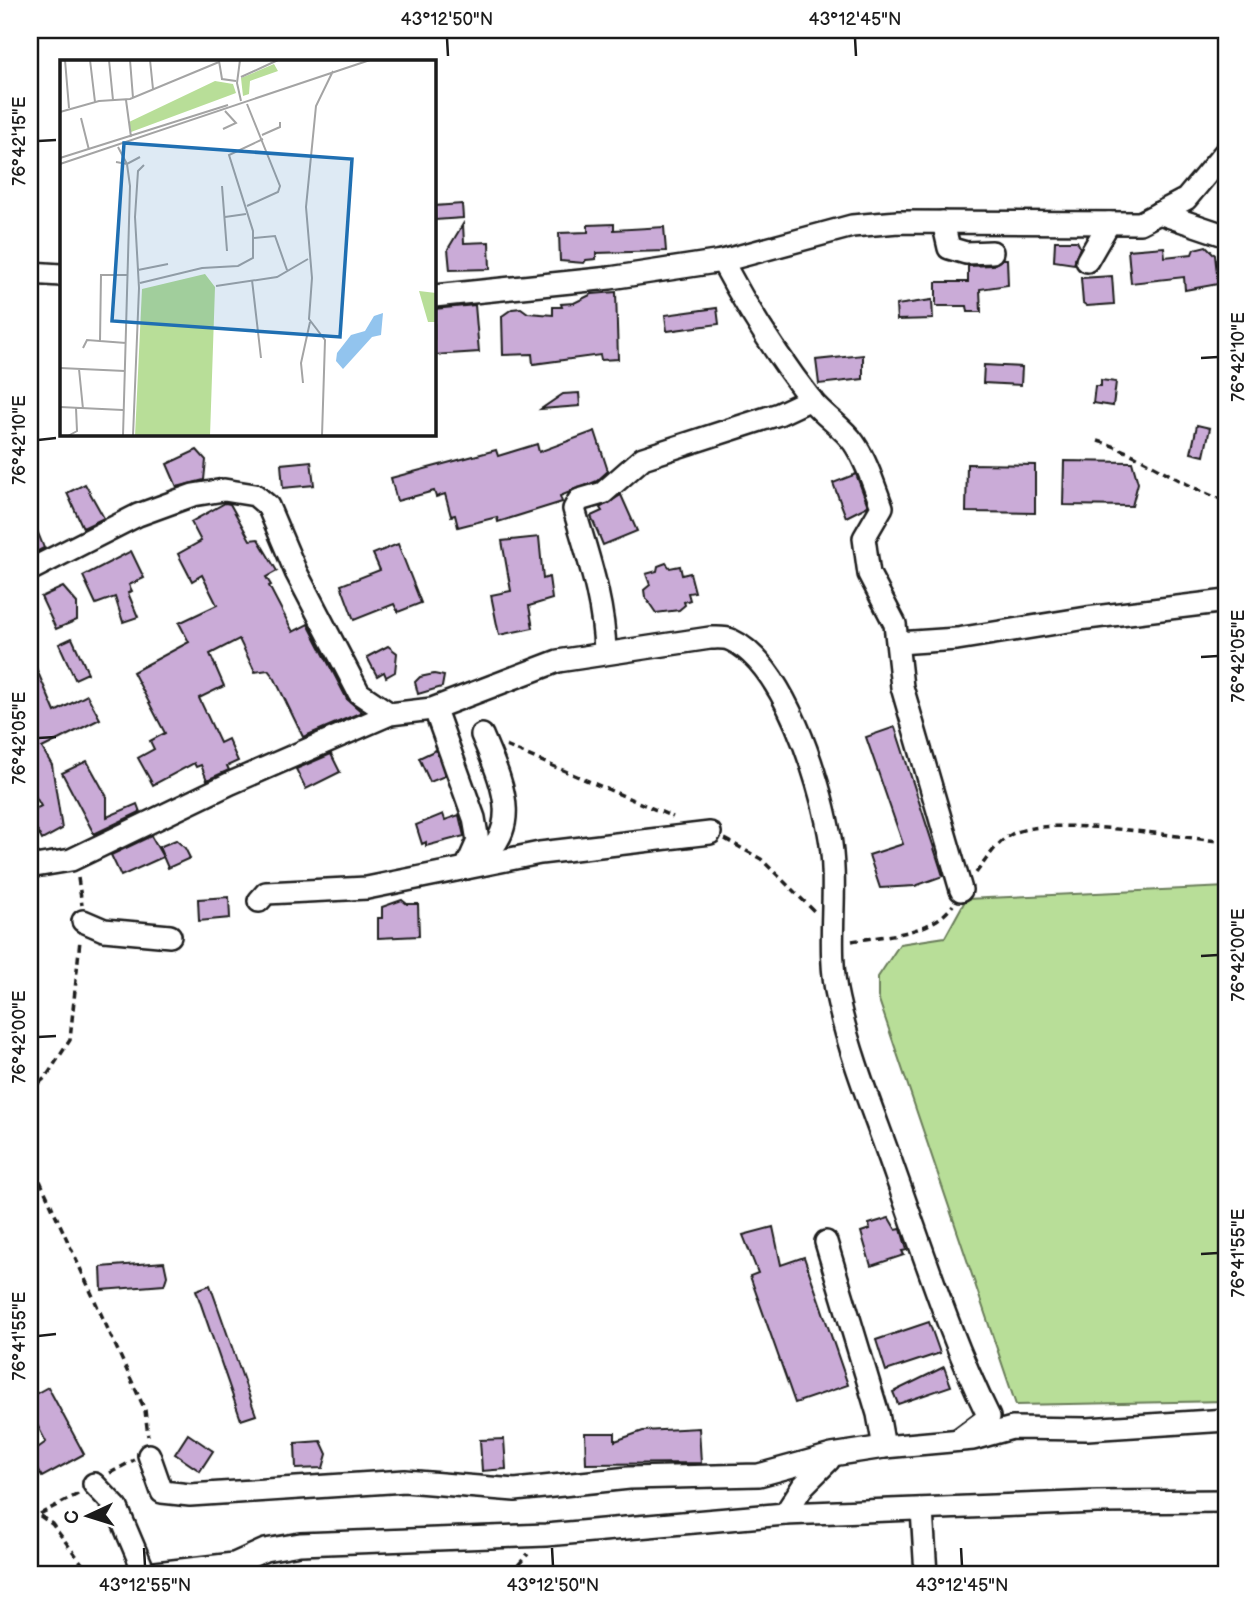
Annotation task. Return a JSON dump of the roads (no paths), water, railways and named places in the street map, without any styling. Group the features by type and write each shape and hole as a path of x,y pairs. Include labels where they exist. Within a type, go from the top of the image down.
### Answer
{"street":[{"path":"436,296 610,278 722,261 852,226 943,222 1140,223 1186,199 1227,150"},
{"path":"1160,213 1227,236"},
{"path":"943,222 949,248 966,253 992,252"},
{"path":"1087,261 1109,223"},
{"path":"722,261 736,289 811,399 853,442 882,507 864,538 869,574 895,624 902,687 961,890"},
{"path":"30,273 60,275"},
{"path":"605,653 604,620 598,590 574,509 579,500 603,494 643,458 779,414 811,399"},
{"path":"30,570 138,515 192,495 224,490 255,495 268,506 296,572 359,693 390,714"},
{"path":"898,643 957,639 1087,618 1227,601"},
{"path":"30,862 35,866 71,860 232,783 390,714 432,709 558,661 728,638 744,647 766,669 806,746 830,833 831,948 838,1000 860,1073 958,1349 989,1417 958,1440"},
{"path":"438,718 474,818 478,841 466,868"},
{"path":"466,868 494,848 502,837 506,814 503,788 482,736"},
{"path":"258,901 266,893 367,888 540,853 710,833"},
{"path":"83,921 104,930 170,936"},
{"path":"826,1242 878,1414 884,1447"},
{"path":"149,1455 162,1492 190,1495 405,1481 515,1490 629,1479 759,1475 832,1455 958,1440 1012,1429 1087,1430 1227,1420"},
{"path":"785,1514 803,1486 832,1455"},
{"path":"94,1485 117,1508 146,1574 234,1564 265,1550 300,1544 546,1535 785,1514 1227,1501"},
{"path":"922,1510 926,1574"}]}
